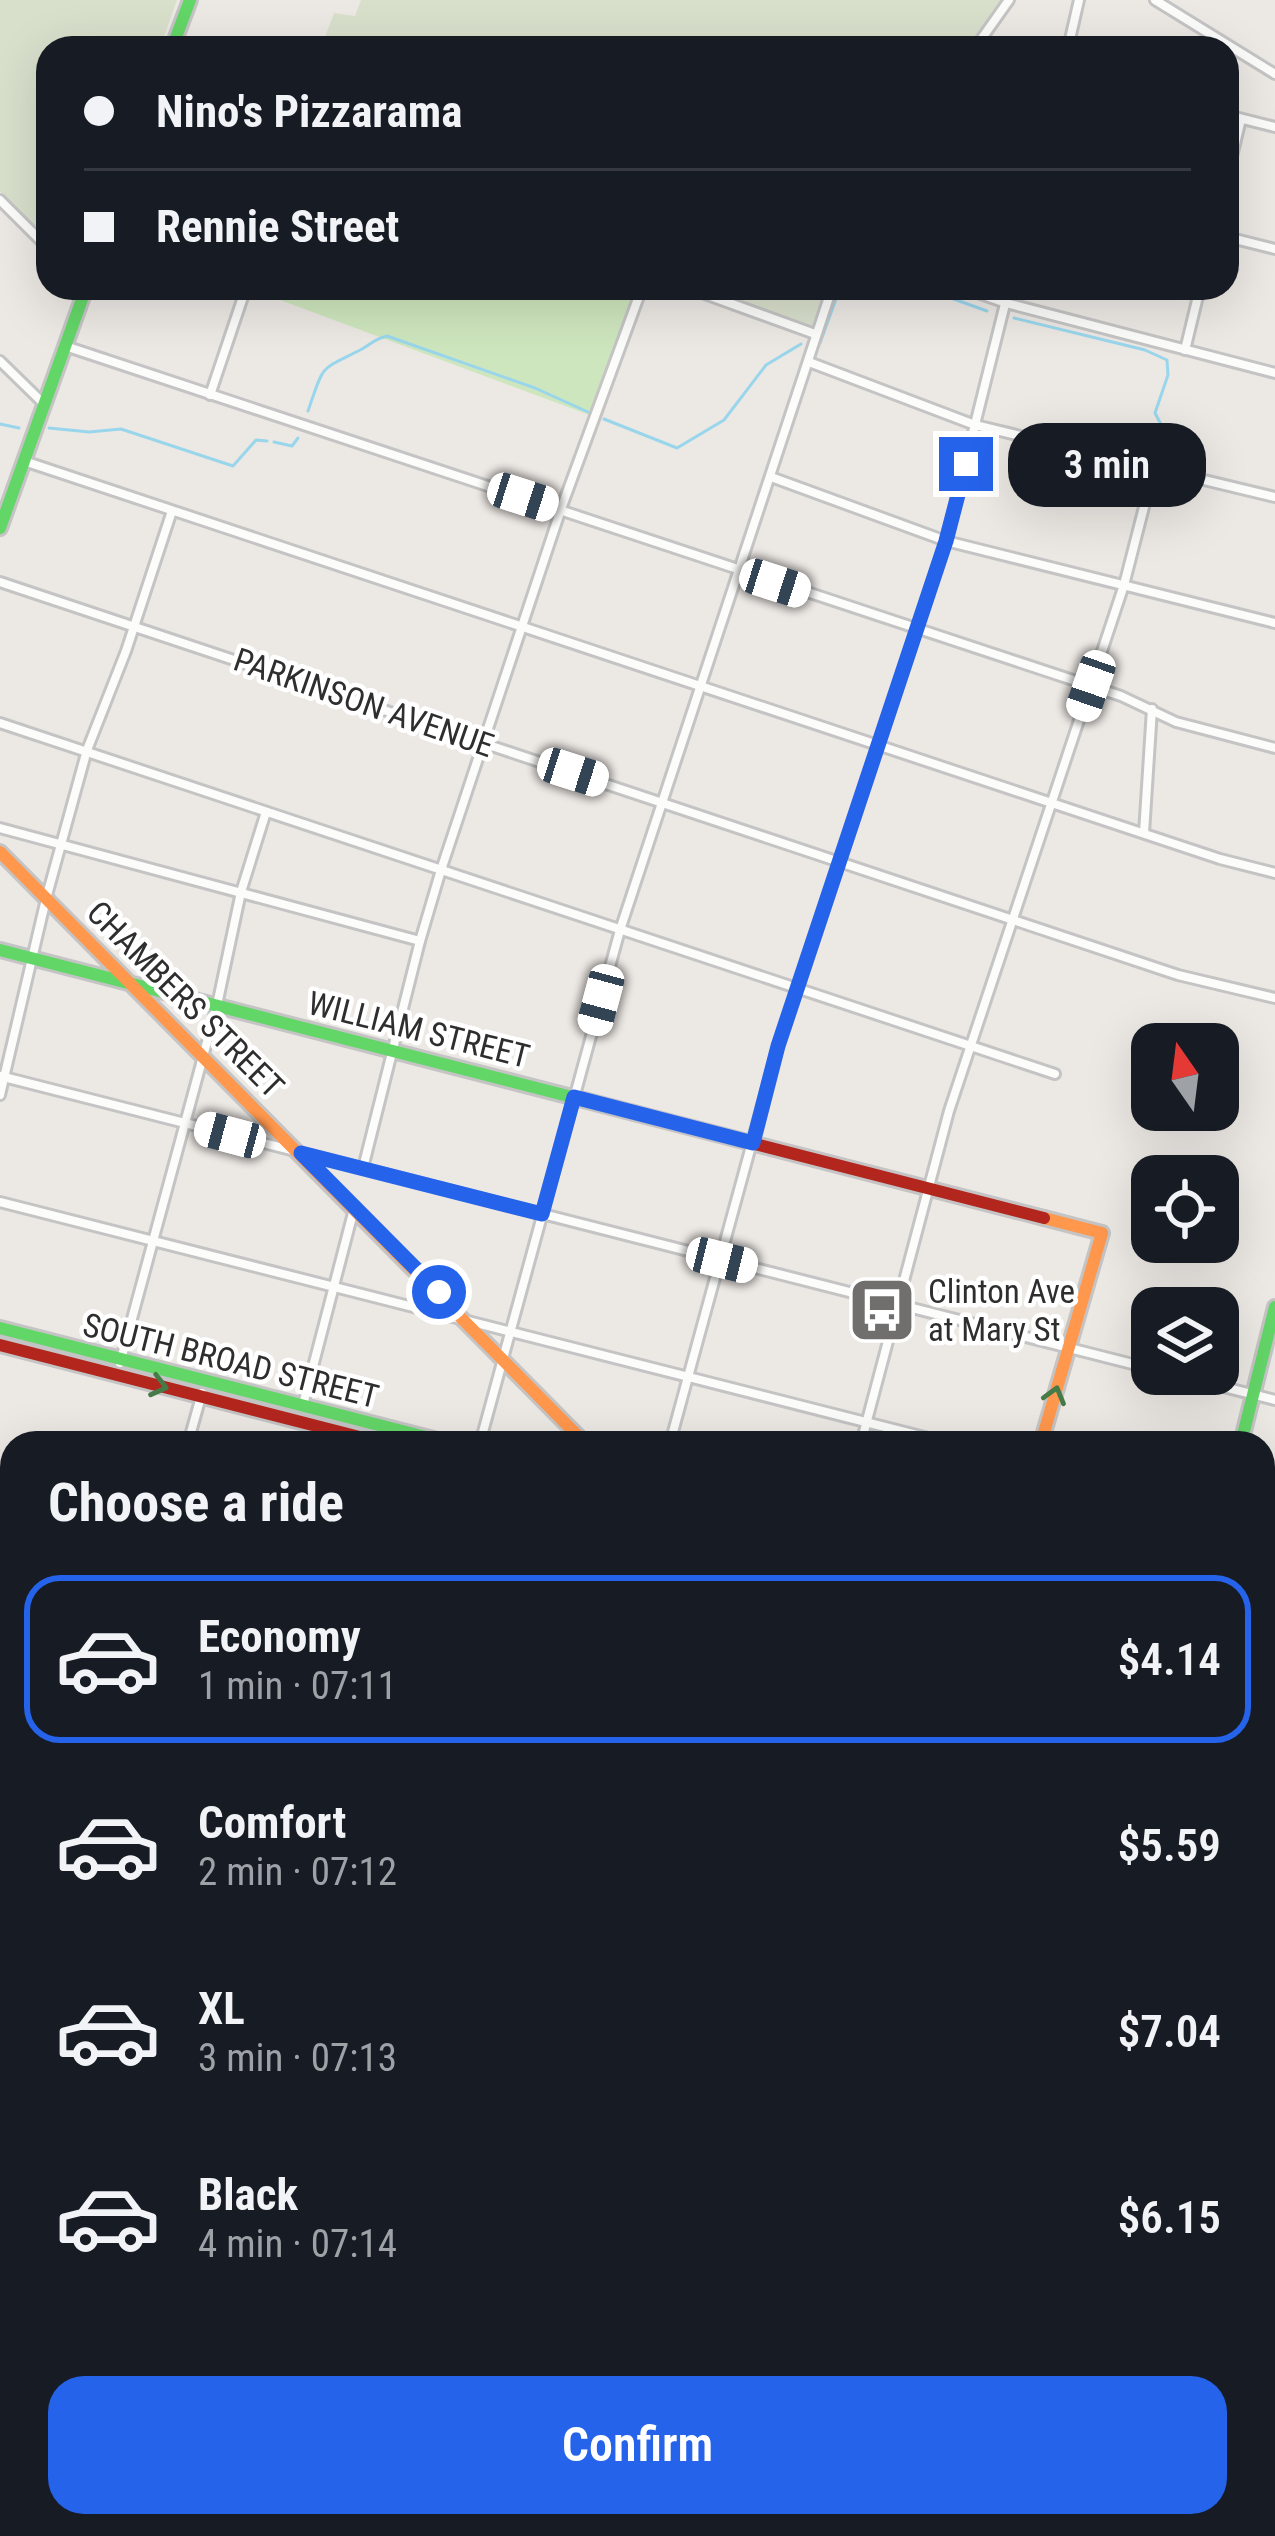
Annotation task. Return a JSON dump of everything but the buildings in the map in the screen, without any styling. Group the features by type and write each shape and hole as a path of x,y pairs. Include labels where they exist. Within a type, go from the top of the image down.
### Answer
{"street":[{"path":"176,36 190,0"},
{"path":"983,36 1009,0"},
{"path":"1071,36 1079,0"},
{"path":"1155,0 1213,36"},
{"path":"1239,52 1275,74"},
{"path":"1239,127 1241,119 1275,127"},
{"path":"0,200 36,236"},
{"path":"1239,240 1275,249"},
{"path":"0,528 7,486 24,461 82,300"},
{"path":"210,395 242,300"},
{"path":"363,1168 441,870 561,509 638,300"},
{"path":"721,300 815,334"},
{"path":"483,1431 620,930 828,300"},
{"path":"997,300 1275,373"},
{"path":"673,1431 797,989 946,541 1007,300"},
{"path":"1185,350 1197,300"},
{"path":"65,346 1091,686 1175,722 1275,748"},
{"path":"0,361 44,404"},
{"path":"808,362 975,425 1275,497"},
{"path":"24,461 1275,873"},
{"path":"864,1431 970,1046 1124,585 1154,468"},
{"path":"771,477 946,541 1275,623"},
{"path":"0,1095 87,750 172,511"},
{"name":"PARKINSON AVENUE","path":"0,582 1178,975 1275,998"},
{"path":"1144,833 1152,710"},
{"path":"0,723 1054,1074"},
{"path":"117,1376 217,1005 241,892 266,812"},
{"path":"0,828 419,941"},
{"name":"CHAMBERS STREET","path":"0,852 574,1431"},
{"name":"WILLIAM STREET","path":"0,950 1102,1233 1069,1348"},
{"path":"2,1077 1131,1364"},
{"path":"0,1202 899,1431"},
{"path":"303,1405 354,1206"},
{"path":"1243,1431 1275,1307"},
{"name":"SOUTH BROAD STREET","path":"0,1328 402,1431"},
{"name":"SOUTH BROAD STREET","path":"0,1346 337,1431"},
{"path":"1045,1431 1069,1348"},
{"path":"191,1431 206,1380"},
{"path":"1239,1391 1275,1400"}],"green space":[{"path":"0,0 177,0 164,36 36,36 36,228 0,191"},
{"path":"361,0 1009,0 983,36 325,36 334,13 355,16"},
{"path":"280,300 637,300 595,417"},
{"path":"703,300 828,300 815,340"}],"waterway":[{"path":"820,343 836,300"},
{"path":"956,300 987,311"},
{"path":"1014,318 1145,350 1167,360 1168,375 1155,413 1179,453 1201,473 1275,492"},
{"path":"308,411 325,370 387,336 535,388 588,412"},
{"path":"604,419 677,448 724,420 766,365 801,344"},
{"path":"0,424 19,428"},
{"path":"49,428 121,429 233,466 256,440 267,441"},
{"path":"274,442 292,446 298,438"}],"traffic: fast":[{"path":"176,36 190,0"},
{"path":"0,528 82,300"},
{"path":"0,950 634,1113"},
{"path":"1244,1431 1275,1307"},
{"path":"0,1328 402,1431"}],"traffic: slow":[{"path":"0,852 573,1431"},
{"path":"1044,1218 1102,1233 1044,1431"}],"traffic: jam":[{"path":"634,1113 1044,1218"},
{"path":"0,1345 336,1431"}],"place":[{"name":"Clinton Ave at Mary St","path":"882,1310"}],"route":[{"path":"439,1292 301,1153 542,1214 574,1097 753,1143 778,1046 918,631 966,464"}]}
